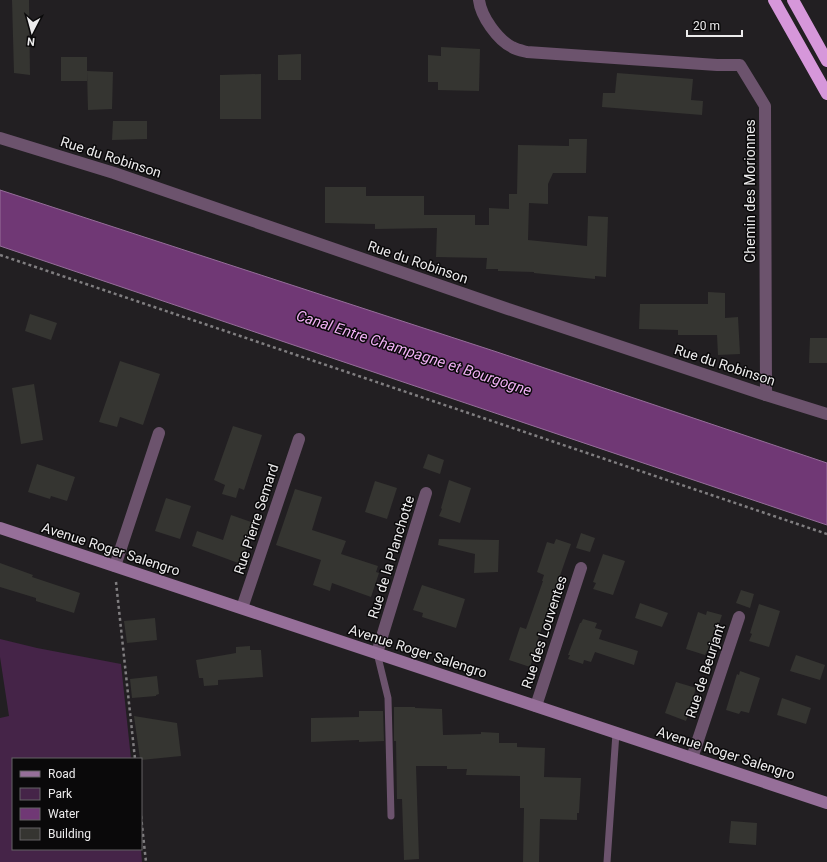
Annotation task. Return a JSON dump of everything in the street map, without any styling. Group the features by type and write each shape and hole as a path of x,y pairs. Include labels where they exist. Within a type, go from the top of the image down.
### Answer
{"highway":[{"path":"774,0 827,94"},
{"path":"793,0 827,61"}],"main road":[{"name":"Avenue Roger Salengro","path":"0,528 827,803"}],"street":[{"name":"Chemin des Morionnes","path":"479,0 482,11 492,29 502,40 513,47 527,52 717,65 740,65 765,106 766,395"},
{"name":"Rue du Robinson","path":"0,138 114,173 500,306 827,414"},
{"path":"115,566 159,433"},
{"name":"Rue Pierre Semard","path":"242,608 298,439"},
{"name":"Rue de la Planchotte","path":"377,653 426,493"},
{"name":"Rue des Louventes","path":"536,706 581,568"},
{"name":"Rue de Beurjant","path":"692,758 739,617"}],"lane":[{"path":"377,653 388,698 391,816"},
{"path":"607,862 616,733"}],"path":[{"path":"0,255 827,534"},
{"path":"115,566 135,758"},
{"path":"142,825 146,862"}],"green space":[{"path":"0,639 37,648 121,664 131,758 12,758 12,850 141,850 142,862 0,862 0,718 9,716 0,657"}],"water":[{"name":"Canal Entre Champagne et Bourgogne","path":"0,190 497,352 827,463 827,525 0,246"}],"building":[{"path":"12,0 29,0 30,75 14,73"},
{"path":"441,47 480,49 479,91 438,90 438,82 428,82 428,55 441,56"},
{"path":"301,54 301,80 278,80 278,55"},
{"path":"61,57 87,57 87,81 61,81"},
{"path":"87,71 113,72 112,109 88,110"},
{"path":"617,73 693,79 691,100 703,101 702,115 602,107 603,93 615,93"},
{"path":"261,74 261,119 220,119 220,75"},
{"path":"113,121 147,121 147,139 112,140"},
{"path":"569,139 587,139 586,173 553,173 548,184 548,204 529,203 528,240 587,246 588,216 608,217 606,277 595,276 595,279 534,272 498,271 498,269 486,269 487,258 436,257 437,228 375,229 375,224 325,223 325,187 366,187 366,196 424,196 424,215 475,215 475,225 489,225 489,208 509,209 509,194 517,194 518,145 569,146"},
{"path":"708,292 725,293 725,318 738,317 740,354 718,355 717,335 678,335 678,330 639,329 640,304 708,304"},
{"path":"30,314 57,323 51,340 25,331"},
{"path":"810,338 827,338 827,363 809,363"},
{"path":"120,361 160,374 143,425 120,417 117,427 99,422"},
{"path":"34,384 43,440 21,444 12,388"},
{"path":"233,426 262,435 244,490 239,488 236,498 222,494 225,485 214,480"},
{"path":"428,454 444,460 440,474 423,468"},
{"path":"37,464 75,477 67,501 51,496 50,499 28,492"},
{"path":"449,480 471,488 460,523 439,516"},
{"path":"375,481 397,488 387,519 365,512"},
{"path":"295,489 322,497 312,530 346,541 341,554 378,566 376,572 379,573 371,597 332,583 330,591 313,585 321,560 276,545"},
{"path":"166,498 191,506 180,539 155,531"},
{"path":"231,515 254,523 241,564 192,546 197,531 223,540"},
{"path":"581,533 595,538 590,552 576,548"},
{"path":"439,539 499,540 498,572 474,573 475,554 438,545"},
{"path":"556,539 571,544 537,642 538,643 530,667 509,660 520,627 526,629 543,581 544,575 537,572 547,542 554,544"},
{"path":"603,554 625,561 613,595 593,589 596,583 593,582"},
{"path":"0,563 33,575 32,577 80,593 74,613 36,601 36,598 0,587"},
{"path":"422,585 465,599 456,628 422,617 423,613 413,610"},
{"path":"741,590 754,594 750,608 736,603"},
{"path":"640,603 668,613 662,627 635,618"},
{"path":"759,604 780,611 769,647 749,641"},
{"path":"707,611 722,615 709,652 707,651 705,655 686,649 698,612 706,615"},
{"path":"155,618 157,640 127,643 124,621"},
{"path":"583,619 597,623 595,628 602,630 599,639 638,651 634,665 595,652 591,662 584,660 583,664 568,659 570,655 568,655 580,623"},
{"path":"250,646 250,650 261,650 263,677 218,680 218,685 204,686 203,678 199,678 196,660 236,653 236,647"},
{"path":"796,655 825,665 820,680 790,671"},
{"path":"740,671 760,678 749,713 741,711 739,714 726,710 737,674 739,675"},
{"path":"157,676 159,694 156,696 132,698 130,679"},
{"path":"676,682 696,688 695,696 686,721 665,713"},
{"path":"782,698 811,708 806,724 777,715"},
{"path":"394,707 442,709 443,735 481,734 481,732 499,733 499,743 517,743 517,747 545,748 544,777 581,778 579,813 577,813 577,820 540,819 539,862 523,862 524,808 520,808 520,776 466,775 467,769 447,769 447,766 416,766 419,859 404,860 402,799 397,799"},
{"path":"359,711 383,711 384,741 359,742 359,740 311,742 311,718 359,717"},
{"path":"134,716 177,723 181,756 142,760 142,758 140,758"},
{"path":"731,821 757,823 756,845 729,843"}]}
